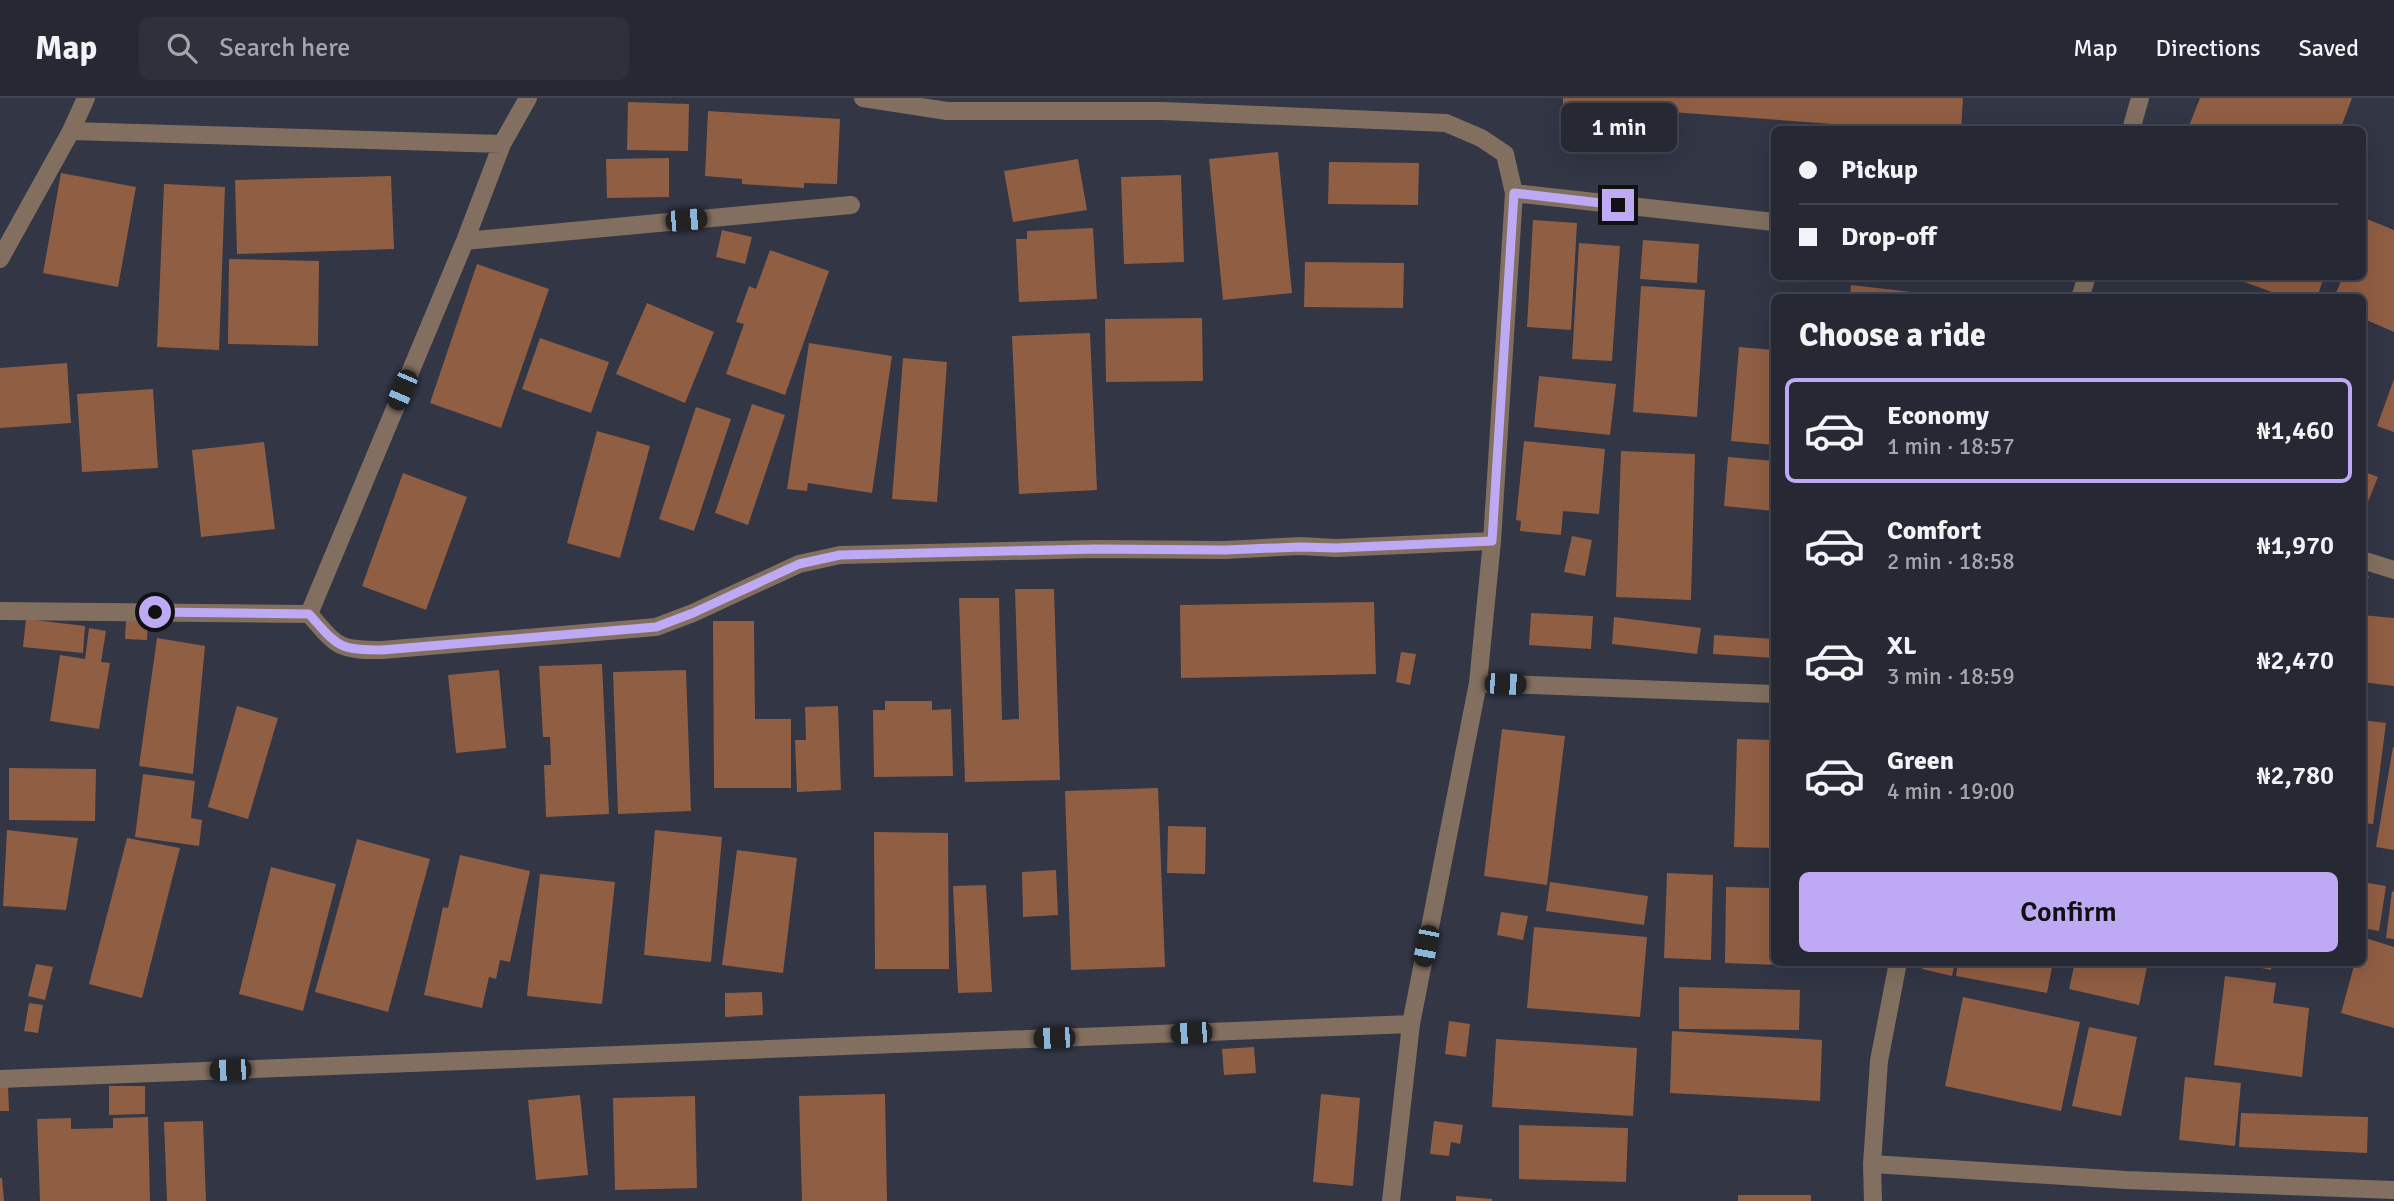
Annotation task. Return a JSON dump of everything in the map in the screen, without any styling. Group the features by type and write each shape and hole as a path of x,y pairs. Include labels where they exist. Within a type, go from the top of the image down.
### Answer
{"street":[{"path":"0,259 71,131 86,98"},
{"path":"309,614 465,241 502,144 528,98"},
{"path":"863,98 947,111 1163,111 1446,122 1481,138 1505,154 1514,193 1492,541 1478,683 1411,1024 1391,1201"},
{"path":"2132,126 2140,98"},
{"path":"71,131 502,144"},
{"path":"1514,193 1771,222"},
{"path":"465,241 851,205"},
{"path":"0,611 309,614 333,642 351,650 382,650 656,627 693,613 799,564 840,555 1096,549 1336,548 1492,541"},
{"path":"2366,561 2394,570"},
{"path":"1478,683 1771,694"},
{"path":"1873,1201 1872,1164 1879,1061 1897,966"},
{"path":"0,1079 1411,1024"},
{"path":"1872,1164 2126,1180 2394,1190"}],"building":[{"path":"1563,98 1963,98 1961,126 1861,126 1563,104"},
{"path":"2200,98 2352,98 2342,126 2189,126"},
{"path":"628,102 689,104 688,151 627,150"},
{"path":"708,111 840,119 837,184 804,183 804,188 742,184 742,179 705,176"},
{"path":"1278,152 1292,293 1223,300 1209,159"},
{"path":"669,158 669,197 607,198 606,159"},
{"path":"1078,159 1087,210 1013,222 1004,171"},
{"path":"1329,162 1419,163 1418,205 1328,204"},
{"path":"61,173 136,187 118,287 43,273"},
{"path":"1181,175 1184,262 1124,264 1121,177"},
{"path":"391,176 394,249 237,254 235,180"},
{"path":"164,184 225,187 219,350 157,347"},
{"path":"2367,219 2394,230 2394,332 2366,320 2366,294 2336,294 2341,280 2366,280"},
{"path":"1533,220 1577,223 1571,330 1527,327"},
{"path":"1093,228 1097,299 1019,302 1016,239 1027,239 1027,231"},
{"path":"722,230 752,237 745,264 716,257"},
{"path":"1643,240 1699,244 1697,283 1640,279"},
{"path":"1579,243 1620,246 1612,361 1572,359"},
{"path":"770,250 829,271 785,395 726,374 744,324 736,322 749,286 756,289"},
{"path":"229,259 319,261 318,346 228,344"},
{"path":"1305,262 1404,263 1403,308 1304,307"},
{"path":"477,264 549,289 501,428 430,403"},
{"path":"2239,280 2323,280 2318,294 2278,294"},
{"path":"1851,285 1929,294 1850,294"},
{"path":"1641,286 1705,290 1697,417 1633,412"},
{"path":"647,303 714,332 685,403 616,374"},
{"path":"1202,318 1203,381 1106,382 1105,319"},
{"path":"1090,333 1097,490 1019,494 1012,336"},
{"path":"540,338 609,362 591,413 522,389"},
{"path":"809,343 892,356 872,493 808,483 807,491 787,489"},
{"path":"1739,347 1771,350 1771,445 1731,441"},
{"path":"903,358 947,362 937,502 892,499"},
{"path":"67,363 71,423 0,428 0,368"},
{"path":"1539,376 1616,384 1610,435 1534,427"},
{"path":"2394,379 2394,432 2377,426"},
{"path":"153,389 158,468 82,472 77,394"},
{"path":"752,404 785,415 748,525 715,513"},
{"path":"696,407 731,419 694,531 659,519"},
{"path":"597,431 650,446 620,558 567,543"},
{"path":"1524,441 1605,449 1599,514 1563,511 1561,535 1520,531 1521,521 1516,520"},
{"path":"264,442 275,529 201,537 192,450"},
{"path":"1621,451 1695,454 1691,600 1616,597"},
{"path":"1728,457 1771,461 1771,511 1724,506"},
{"path":"2366,472 2378,477 2366,507"},
{"path":"403,473 467,497 426,610 362,586"},
{"path":"1572,536 1592,540 1585,576 1564,572"},
{"path":"1015,589 1054,589 1060,780 965,782 959,598 999,598 1002,720 1019,719"},
{"path":"1374,602 1376,674 1181,678 1180,605"},
{"path":"1531,613 1593,616 1591,649 1529,645"},
{"path":"2366,615 2394,618 2394,686 2366,682"},
{"path":"1614,617 1701,628 1697,654 1612,644"},
{"path":"26,619 85,626 83,653 23,647"},
{"path":"126,619 148,620 147,640 125,639"},
{"path":"713,621 754,621 755,719 791,719 791,788 714,788"},
{"path":"89,628 106,631 101,662 110,663 99,729 50,721 60,655 85,659"},
{"path":"1714,635 1771,639 1771,658 1713,654"},
{"path":"157,638 205,646 193,774 139,766"},
{"path":"1401,652 1416,654 1410,685 1396,682"},
{"path":"602,664 609,814 546,817 544,765 551,765 550,737 543,737 539,666"},
{"path":"499,670 506,748 456,753 448,675"},
{"path":"686,670 691,811 618,814 613,672"},
{"path":"885,701 932,701 932,710 951,709 953,776 874,777 873,710 885,710"},
{"path":"237,706 278,718 248,819 208,807"},
{"path":"838,706 841,790 797,792 795,740 806,740 805,707"},
{"path":"2366,720 2386,723 2373,824 2366,823"},
{"path":"1502,729 1565,736 1547,885 1484,876"},
{"path":"1737,739 1771,740 1771,848 1734,847"},
{"path":"2394,747 2394,850 2376,847"},
{"path":"9,768 96,769 95,821 9,820"},
{"path":"143,774 195,781 191,818 202,820 199,846 135,837"},
{"path":"1158,788 1165,967 1071,970 1065,791"},
{"path":"1168,826 1206,827 1205,874 1167,873"},
{"path":"7,830 78,838 66,910 3,906"},
{"path":"655,830 722,837 711,962 644,955"},
{"path":"874,832 948,833 949,969 875,969"},
{"path":"127,838 180,848 142,998 89,984"},
{"path":"357,839 430,859 388,1012 315,992"},
{"path":"737,850 797,858 783,973 722,965"},
{"path":"460,855 530,871 510,962 500,960 496,979 489,977 482,1008 424,995 443,907 448,908"},
{"path":"271,867 336,884 303,1011 239,994"},
{"path":"1056,870 1058,915 1023,917 1022,872"},
{"path":"1667,873 1713,875 1711,960 1664,958"},
{"path":"540,874 615,882 602,1004 527,996"},
{"path":"1550,882 1648,896 1644,925 1546,911"},
{"path":"2366,883 2386,886 2379,931 2366,929"},
{"path":"986,885 992,992 958,993 953,886"},
{"path":"1726,887 1771,888 1771,965 1725,963"},
{"path":"2392,891 2394,892 2394,939 2386,938"},
{"path":"1501,912 1528,916 1523,940 1497,935"},
{"path":"1534,927 1647,937 1640,1017 1527,1008"},
{"path":"2366,938 2394,947 2394,1028 2341,1013 2354,966 2366,966"},
{"path":"36,964 53,967 45,1000 28,996"},
{"path":"1923,966 1954,966 1952,976 1922,969"},
{"path":"1957,966 2052,966 2047,993 1956,976"},
{"path":"2074,966 2147,966 2139,1005 2069,989"},
{"path":"2252,966 2272,966 2271,970"},
{"path":"2225,976 2276,983 2273,1003 2309,1008 2302,1077 2214,1065"},
{"path":"1679,987 1800,990 1799,1030 1679,1029"},
{"path":"762,992 763,1015 725,1017 725,993"},
{"path":"1963,997 2080,1022 2061,1111 1945,1086"},
{"path":"29,1003 43,1005 38,1033 24,1031"},
{"path":"1449,1021 1470,1024 1466,1057 1445,1054"},
{"path":"2089,1027 2137,1037 2121,1116 2072,1106"},
{"path":"1672,1031 1822,1040 1820,1101 1670,1093"},
{"path":"1496,1039 1637,1048 1633,1116 1492,1107"},
{"path":"1254,1047 1256,1073 1224,1075 1222,1049"},
{"path":"2185,1077 2241,1083 2235,1146 2179,1140"},
{"path":"0,1086 8,1086 9,1111 0,1111"},
{"path":"109,1086 145,1086 145,1114 109,1115"},
{"path":"885,1094 887,1201 802,1201 799,1096"},
{"path":"1321,1094 1360,1098 1353,1186 1313,1182"},
{"path":"580,1095 588,1175 536,1180 528,1100"},
{"path":"695,1096 697,1188 615,1190 613,1098"},
{"path":"2241,1113 2368,1117 2367,1153 2239,1147"},
{"path":"148,1117 150,1201 40,1201 37,1119 71,1118 71,1129 113,1128 113,1118"},
{"path":"203,1121 206,1201 167,1201 164,1122"},
{"path":"1434,1121 1463,1125 1460,1144 1451,1142 1449,1156 1430,1154"},
{"path":"1519,1125 1628,1128 1626,1182 1519,1179"},
{"path":"2,1178 4,1201 0,1201"},
{"path":"1738,1195 1811,1195 1811,1201 1738,1201"},
{"path":"1456,1196 1492,1199 1492,1201 1456,1201"}],"route":[{"path":"155,612 309,614 333,642 351,650 382,650 656,627 693,613 799,564 840,555 1096,549 1336,548 1492,541 1514,193 1618,205"}]}
